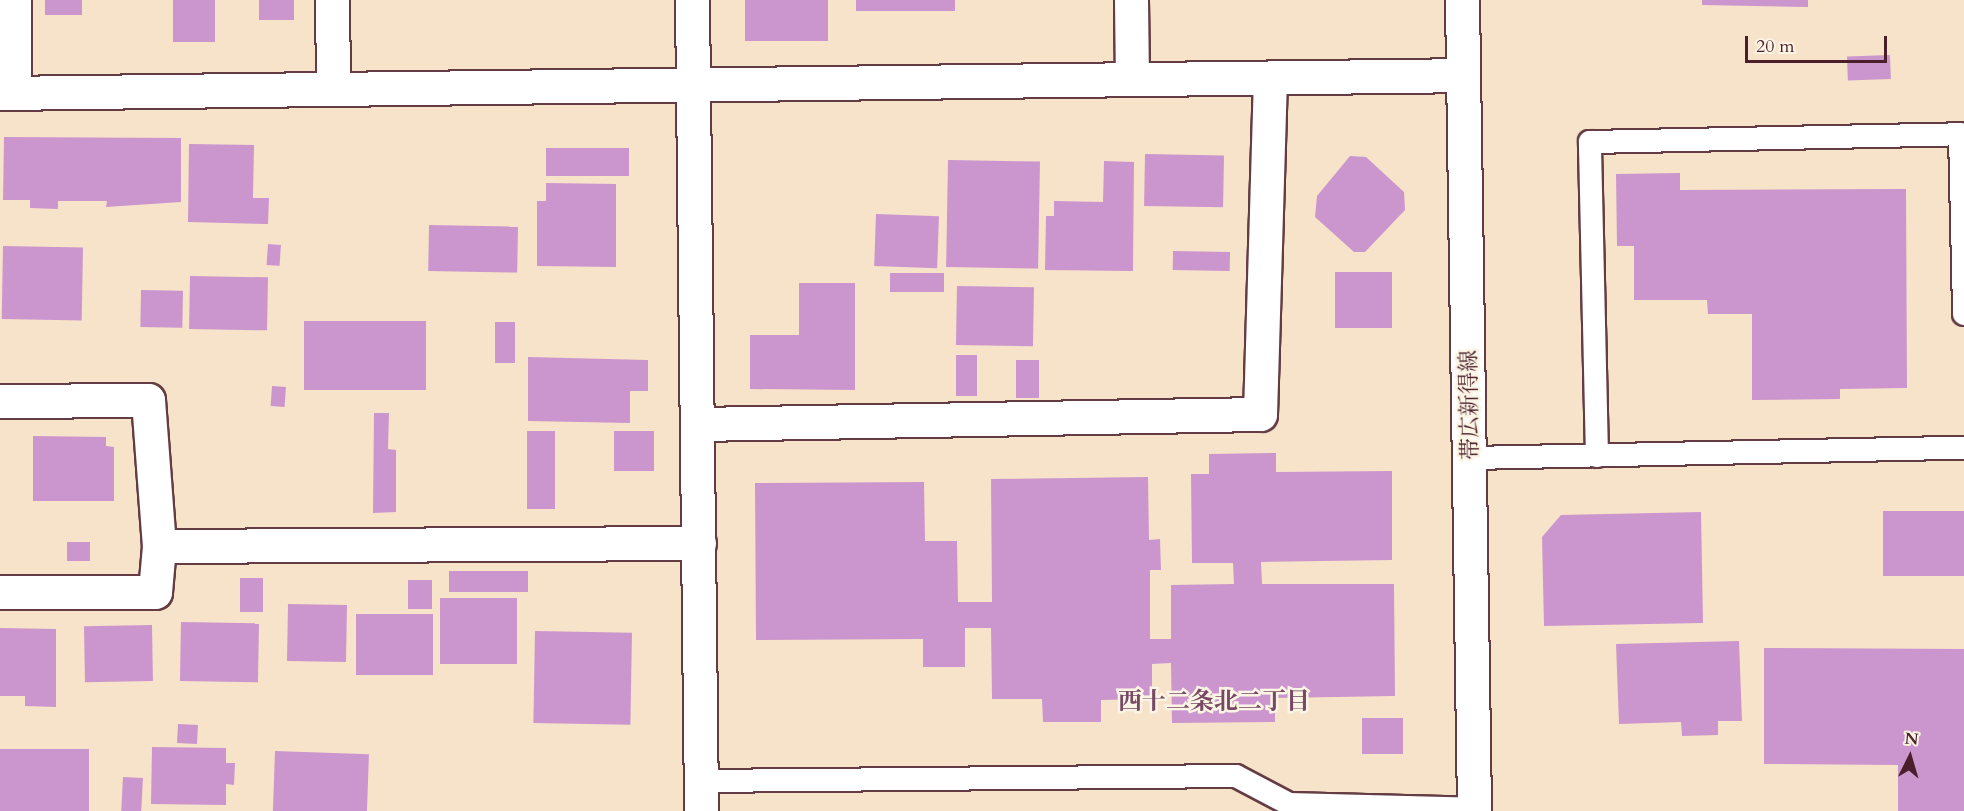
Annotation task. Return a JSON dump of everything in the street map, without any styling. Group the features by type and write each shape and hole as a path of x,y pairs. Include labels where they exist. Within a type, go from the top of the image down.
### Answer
{"street":[{"path":"14,0 7,93 694,82 1463,75"},
{"path":"332,0 333,88"},
{"path":"692,0 700,796"},
{"path":"1131,0 1132,77"},
{"name":"帯広新得線","path":"1462,0 1471,458 1474,810"},
{"path":"698,424 1260,414 1270,78"},
{"path":"0,401 148,400 159,546 155,592 0,592"},
{"path":"159,546 699,543"}],"lane":[{"path":"1597,456 1590,142 1960,134 1964,314"},
{"path":"1471,458 1964,448"},
{"path":"700,796 1236,776 1289,804 1474,810"}],"building":[{"path":"45,0 82,0 82,15 45,15"},
{"path":"173,0 215,0 215,42 173,42"},
{"path":"259,0 294,0 294,20 259,20"},
{"path":"745,0 828,0 828,41 745,41"},
{"path":"856,0 955,0 955,11 856,11"},
{"path":"1702,0 1808,0 1808,7 1702,5"},
{"path":"1890,55 1891,79 1848,80 1847,57"},
{"path":"4,137 181,138 181,202 106,207 107,201 58,201 58,209 30,208 30,200 3,200"},
{"path":"189,144 254,145 253,198 269,198 268,224 188,222"},
{"path":"546,148 629,148 629,176 546,176"},
{"path":"1145,154 1224,155 1223,207 1144,206"},
{"path":"1350,156 1366,157 1404,192 1405,210 1365,252 1354,252 1315,217 1317,196"},
{"path":"948,160 1040,162 1038,269 946,267"},
{"path":"1104,161 1134,162 1133,271 1045,270 1046,216 1054,216 1054,201 1103,202"},
{"path":"1680,173 1680,190 1906,189 1907,388 1840,389 1840,399 1752,400 1752,314 1708,314 1707,300 1634,300 1634,246 1617,246 1616,174"},
{"path":"546,183 616,184 616,267 537,266 537,201 546,201"},
{"path":"876,214 939,216 937,268 874,266"},
{"path":"429,225 518,227 517,273 428,271"},
{"path":"268,244 281,245 280,266 267,265"},
{"path":"3,246 83,247 82,320 2,319"},
{"path":"1173,251 1230,252 1230,271 1173,270"},
{"path":"1335,272 1392,272 1392,328 1335,328"},
{"path":"890,273 944,273 944,292 890,292"},
{"path":"190,276 268,277 267,330 189,329"},
{"path":"799,283 855,283 855,390 750,389 750,335 799,335"},
{"path":"957,286 1034,287 1033,346 956,345"},
{"path":"141,290 183,291 182,328 140,327"},
{"path":"304,321 426,321 426,390 304,390"},
{"path":"495,322 515,322 515,363 495,363"},
{"path":"956,355 977,355 977,396 956,396"},
{"path":"528,357 648,360 648,391 630,391 630,423 528,421"},
{"path":"1016,360 1039,360 1039,398 1016,398"},
{"path":"272,386 286,387 285,407 271,406"},
{"path":"374,413 389,413 388,449 396,450 396,512 373,513"},
{"path":"527,431 555,431 555,509 527,509"},
{"path":"614,431 654,431 654,471 614,471"},
{"path":"33,436 106,437 106,446 114,447 114,501 33,501"},
{"path":"1276,453 1276,472 1392,471 1392,560 1261,562 1262,584 1394,584 1395,696 1275,698 1275,722 1172,723 1171,663 1152,664 1152,699 1101,700 1101,722 1043,722 1042,699 992,699 991,628 965,628 965,667 923,667 923,639 756,640 755,483 924,482 925,541 957,541 958,602 992,602 991,479 1148,477 1149,540 1160,539 1161,570 1150,570 1150,639 1171,639 1171,585 1234,584 1233,563 1192,563 1191,474 1209,474 1209,454"},
{"path":"1883,511 1964,511 1964,576 1883,576"},
{"path":"1701,512 1703,623 1544,626 1542,537 1561,515"},
{"path":"67,542 90,542 90,561 67,561"},
{"path":"449,571 528,571 528,592 449,592"},
{"path":"240,578 263,578 263,612 240,612"},
{"path":"408,580 432,580 432,609 408,609"},
{"path":"440,598 517,598 517,664 440,664"},
{"path":"288,604 347,605 346,662 287,661"},
{"path":"356,614 433,614 433,675 356,675"},
{"path":"181,622 259,623 258,682 180,681"},
{"path":"152,625 153,681 85,682 84,626"},
{"path":"0,628 56,629 56,707 25,706 25,696 0,696"},
{"path":"535,631 632,633 630,725 533,723"},
{"path":"1739,641 1742,721 1718,721 1718,735 1682,736 1681,722 1619,724 1616,644"},
{"path":"1764,648 1964,649 1964,811 1898,811 1898,765 1764,764"},
{"path":"1362,718 1403,718 1403,754 1362,754"},
{"path":"178,724 198,725 197,744 177,743"},
{"path":"152,747 226,748 226,763 235,763 234,785 226,784 226,805 151,804"},
{"path":"0,749 89,749 89,811 0,811"},
{"path":"275,751 369,754 367,811 273,811"},
{"path":"123,777 143,778 141,811 121,811"}],"district":[{"name":"西十二条北二丁目","path":"1214,702"}]}
